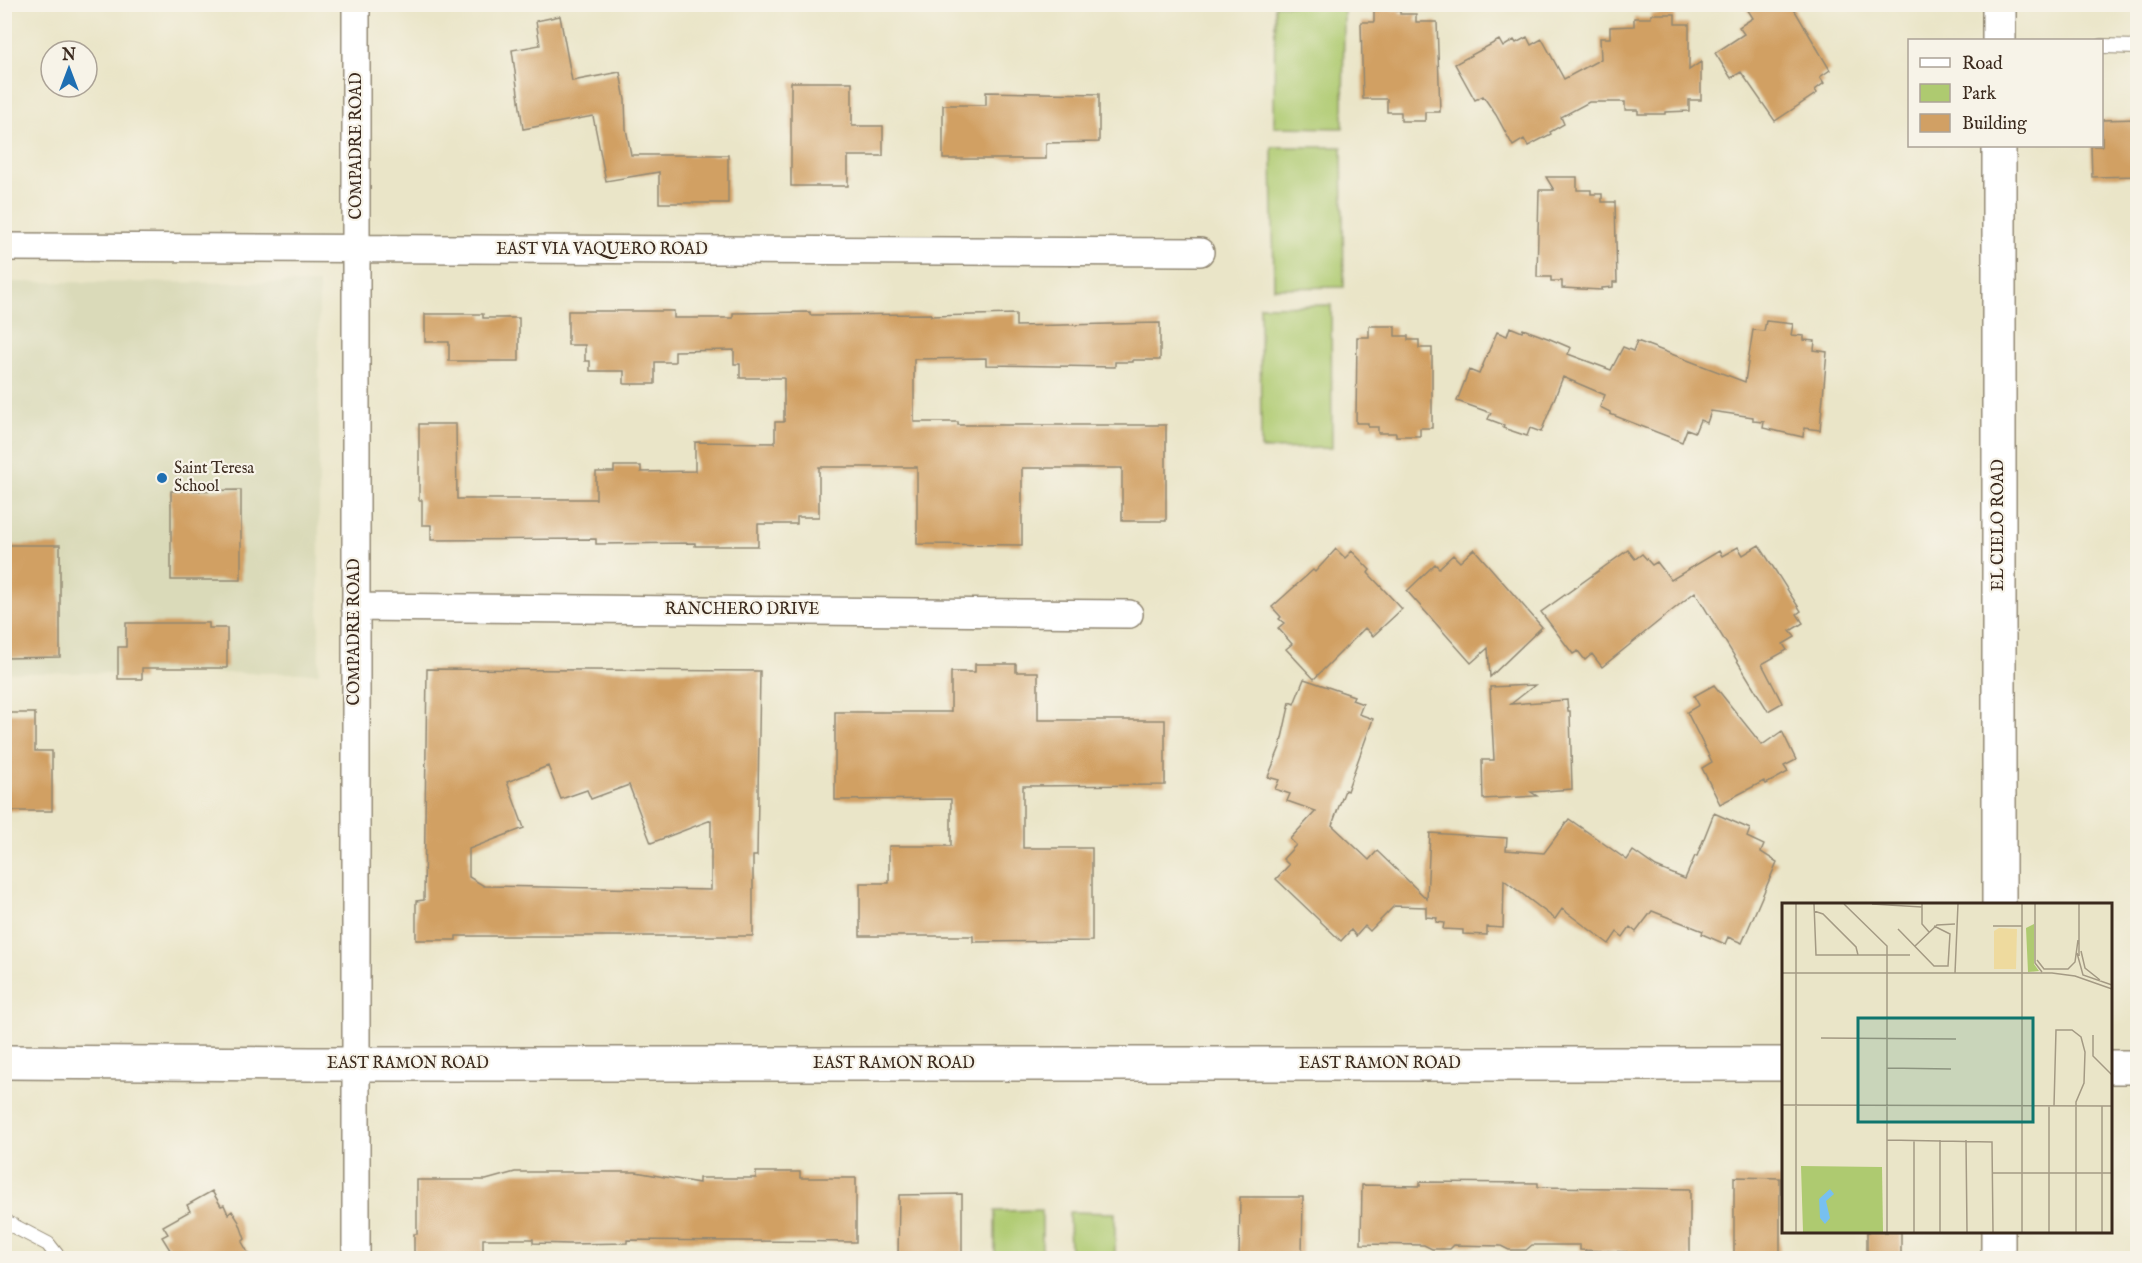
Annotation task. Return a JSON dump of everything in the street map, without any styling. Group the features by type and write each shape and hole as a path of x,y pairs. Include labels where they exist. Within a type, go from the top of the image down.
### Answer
{"main road":[{"path":"1999,4 1999,39"},
{"name":"EL CIELO ROAD","path":"1999,147 1999,903"},
{"name":"EAST RAMON ROAD","path":"4,1062 1782,1064"},
{"path":"2112,1067 2138,1067"},
{"path":"1998,1233 1998,1258"}],"street":[{"name":"COMPADRE ROAD","path":"356,4 356,1258"},
{"name":"EAST VIA VAQUERO ROAD","path":"4,247 1200,252"},
{"name":"RANCHERO DRIVE","path":"355,607 1129,614"}],"lane":[{"path":"2103,46 2138,46"},
{"path":"4,1221 48,1244 59,1258"}],"shaded area":[{"name":"Saint Teresa School","path":"5,282 319,283 319,673 5,673"}],"green space":[{"path":"1275,5 1344,5 1343,128 1274,127"},
{"path":"1272,147 1342,147 1344,287 1274,288"},
{"path":"1331,305 1332,448 1261,449 1260,306"},
{"path":"1042,1210 1042,1258 995,1258 995,1211"},
{"path":"1069,1212 1115,1213 1115,1258 1070,1258"}],"building":[{"path":"1744,4 1791,4 1830,70 1820,77 1824,83 1815,90 1817,93 1775,121 1741,72 1731,78 1715,53 1744,34 1739,27 1753,18"},
{"path":"1374,10 1400,10 1400,14 1416,14 1416,22 1437,22 1440,112 1425,112 1425,121 1401,121 1401,112 1387,112 1387,99 1363,99 1361,22 1374,22"},
{"path":"1651,14 1675,14 1675,24 1689,24 1689,70 1701,62 1701,100 1689,100 1689,111 1638,114 1638,110 1625,110 1625,102 1589,102 1561,117 1564,124 1550,132 1551,134 1528,146 1524,139 1513,146 1483,96 1475,100 1455,64 1499,40 1503,47 1514,40 1516,43 1527,37 1531,45 1542,39 1564,79 1601,59 1600,38 1610,38 1610,27 1634,26 1634,18 1651,18"},
{"path":"560,16 572,81 620,72 631,155 728,155 728,203 659,203 659,172 606,181 593,116 523,129 512,50 540,45 536,21"},
{"path":"791,82 852,82 852,126 883,126 883,156 848,156 848,186 791,186"},
{"path":"986,92 1099,94 1099,142 1046,143 1046,159 943,159 943,105 986,105"},
{"path":"2138,119 2138,176 2092,177 2091,147 2103,147 2103,120"},
{"path":"1546,177 1577,177 1577,190 1591,190 1591,194 1602,194 1602,202 1615,202 1617,282 1613,282 1613,287 1602,288 1602,290 1562,288 1562,281 1551,281 1551,277 1537,277 1539,190 1554,190"},
{"path":"568,311 674,311 674,318 733,318 733,313 810,312 810,315 1016,314 1016,326 1160,323 1160,360 1115,362 1115,367 986,365 986,358 914,359 914,422 958,422 958,425 1166,425 1166,521 1122,521 1122,468 1022,468 1022,545 917,544 917,467 819,467 819,517 797,517 797,524 758,524 758,546 695,546 695,543 596,544 596,539 431,540 431,525 422,525 422,500 419,500 419,424 456,424 457,499 596,499 596,472 614,472 614,466 641,466 641,472 695,471 695,442 775,443 775,422 784,422 784,378 740,378 740,364 734,364 734,350 675,351 675,362 655,362 655,384 624,384 624,371 590,371 590,361 585,361 585,345 568,345"},
{"path":"425,314 483,314 483,318 519,318 519,361 449,361 449,342 425,342"},
{"path":"1766,321 1793,324 1791,335 1804,336 1804,340 1815,341 1814,350 1827,352 1820,430 1804,428 1803,437 1763,428 1764,422 1753,421 1753,417 1711,411 1707,423 1700,420 1695,432 1687,429 1682,442 1610,414 1600,407 1605,395 1563,377 1541,432 1530,428 1527,436 1503,428 1504,425 1488,419 1491,413 1457,401 1469,370 1479,374 1497,332 1507,336 1510,327 1522,332 1523,329 1550,339 1571,348 1568,354 1611,370 1623,347 1633,351 1637,341 1745,382 1753,330 1764,331"},
{"path":"1369,326 1395,326 1395,336 1408,336 1408,340 1419,340 1419,348 1432,348 1432,428 1420,428 1420,436 1378,433 1378,427 1368,427 1368,423 1356,423 1357,337 1369,337"},
{"path":"241,490 241,580 171,580 171,491"},
{"path":"4,545 60,545 60,657 4,658"},
{"path":"1759,545 1801,611 1797,614 1803,623 1790,631 1795,637 1783,644 1787,650 1762,664 1782,703 1768,711 1695,592 1602,667 1592,654 1585,660 1578,651 1573,654 1541,612 1628,550 1635,559 1642,554 1652,565 1657,562 1671,580 1719,551 1722,556 1738,547 1743,555"},
{"path":"1336,549 1345,558 1352,551 1370,570 1368,573 1402,609 1373,636 1365,628 1314,679 1286,649 1292,644 1278,628 1284,623 1272,607 1313,570 1315,572"},
{"path":"1474,549 1542,627 1490,677 1488,648 1471,663 1407,591 1435,564 1439,568 1453,555 1460,562"},
{"path":"126,623 209,623 209,628 227,628 227,668 142,668 142,679 118,679 118,647 126,647"},
{"path":"975,664 1016,664 1016,672 1038,672 1038,720 1165,720 1165,785 1023,786 1023,848 1092,848 1092,941 973,942 973,936 860,936 860,883 889,883 889,846 951,846 951,799 835,800 835,712 951,712 951,672 975,672"},
{"path":"427,669 760,671 757,856 753,856 753,936 456,936 456,940 416,940 416,901 424,900","holes":["548,766 561,799 587,790 591,799 629,785 651,843 711,820 711,890 484,886 469,877 469,849 524,828 507,782"]},
{"path":"1304,679 1354,696 1352,700 1363,704 1359,714 1373,719 1332,825 1369,860 1377,851 1427,899 1430,833 1507,838 1506,850 1544,853 1569,819 1627,860 1633,851 1656,867 1685,879 1714,813 1750,829 1747,837 1764,845 1761,852 1777,862 1742,943 1728,937 1725,944 1702,934 1703,931 1652,911 1636,932 1630,927 1623,937 1617,932 1609,944 1562,909 1555,919 1504,880 1503,928 1487,927 1487,935 1463,934 1463,930 1443,929 1444,923 1436,922 1437,918 1426,917 1426,907 1394,906 1370,931 1365,926 1356,936 1351,930 1341,941 1276,879 1289,865 1283,859 1296,845 1290,839 1316,811 1287,801 1290,794 1275,789 1279,780 1268,777 1280,747 1290,702 1294,704"},
{"path":"1535,685 1511,704 1567,700 1568,711 1570,711 1572,789 1531,792 1537,796 1483,799 1482,760 1494,760 1490,687"},
{"path":"1714,685 1762,745 1782,731 1796,760 1784,766 1788,772 1766,784 1764,781 1720,804 1702,768 1712,762 1687,712 1699,705 1694,696"},
{"path":"4,713 35,713 35,751 52,751 52,811 4,811"},
{"path":"515,1172 636,1172 699,1183 699,1178 756,1178 756,1172 800,1172 800,1178 856,1178 856,1242 627,1240 627,1243 570,1244 533,1243 533,1239 483,1239 483,1258 414,1258 414,1234 417,1234 417,1180 486,1180"},
{"path":"1734,1177 1780,1178 1780,1258 1734,1258"},
{"path":"1420,1182 1538,1183 1538,1187 1690,1189 1690,1258 1627,1258 1627,1252 1580,1250 1580,1245 1532,1245 1526,1250 1509,1250 1501,1246 1454,1245 1450,1249 1432,1249 1424,1245 1361,1244 1362,1185 1420,1186"},
{"path":"212,1191 221,1206 224,1205 228,1214 232,1211 239,1222 245,1239 242,1242 251,1258 175,1258 162,1237 168,1234 163,1226 190,1211 187,1205"},
{"path":"962,1194 962,1258 898,1258 899,1195"},
{"path":"1240,1197 1303,1197 1302,1258 1239,1258"},
{"path":"1867,1233 1901,1233 1901,1258 1867,1258"}],"place":[{"name":"Saint Teresa School","path":"162,478"}]}
